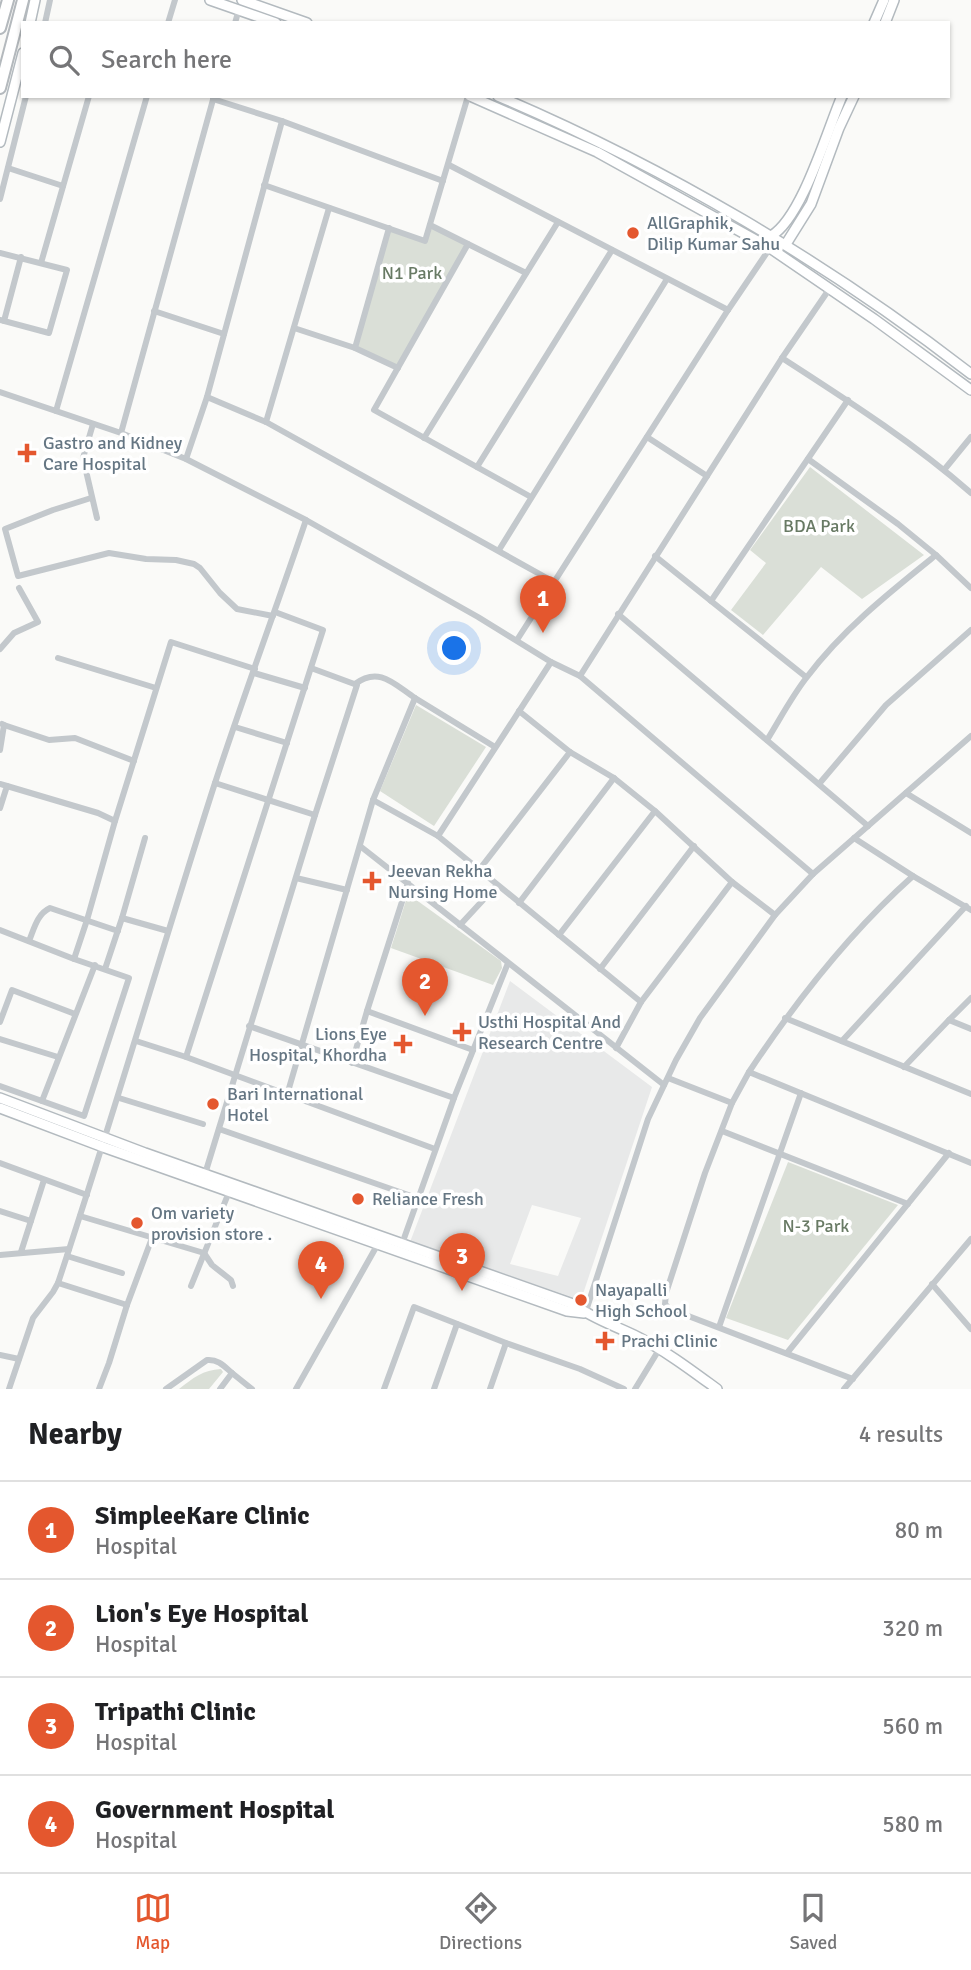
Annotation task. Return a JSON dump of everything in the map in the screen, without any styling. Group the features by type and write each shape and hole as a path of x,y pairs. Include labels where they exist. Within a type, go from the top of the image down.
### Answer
{"highway":[{"path":"0,28 8,0"},
{"path":"0,88 23,0"}],"street":[{"path":"45,21 50,0"},
{"path":"169,21 175,0"},
{"path":"211,0 241,5 287,20"},
{"path":"875,21 884,0"},
{"path":"886,21 894,0"},
{"path":"31,21 34,2"},
{"path":"241,5 271,21"},
{"path":"0,142 21,61"},
{"path":"0,199 26,98"},
{"path":"41,263 88,98"},
{"path":"56,411 146,98"},
{"path":"121,433 214,98 443,181"},
{"path":"264,186 425,241 468,98"},
{"path":"474,98 597,152 770,248 846,299 971,390"},
{"path":"503,98 621,154 786,244 971,374"},
{"path":"771,236 783,227 805,191 841,98"},
{"path":"786,244 811,204 853,98"},
{"path":"186,459 207,397 282,121"},
{"path":"449,165 728,310"},
{"path":"8,168 63,186"},
{"path":"266,422 329,208"},
{"path":"727,224 733,214"},
{"path":"424,438 558,222"},
{"path":"430,225 526,274"},
{"path":"355,348 389,228"},
{"path":"468,244 374,410 531,498"},
{"path":"517,640 770,248"},
{"path":"477,467 612,250"},
{"path":"0,253 21,257 67,270 49,333 2,321 21,257"},
{"path":"499,550 667,279"},
{"path":"580,676 782,358 830,288"},
{"path":"846,299 852,289"},
{"path":"154,311 224,334"},
{"path":"294,328 355,348 397,368"},
{"path":"782,358 848,400 971,493"},
{"path":"0,393 121,433 186,459 306,520 551,662 580,676 813,874"},
{"path":"207,397 266,422 554,582"},
{"path":"711,601 848,400"},
{"path":"93,424 83,458 97,518"},
{"path":"944,470 971,437"},
{"path":"646,438 707,476"},
{"path":"808,459 888,516 971,588"},
{"path":"91,498 5,529 18,576 109,553 146,559 176,560 200,568 237,609 274,614 323,629 186,1057"},
{"path":"9,1389 33,1318 58,1283 105,1143 215,783 306,520"},
{"path":"767,740 806,677 854,624 936,555"},
{"path":"655,556 806,677"},
{"path":"0,649 14,633 38,622 19,588"},
{"path":"618,614 868,826"},
{"path":"819,784 886,705 971,630"},
{"path":"74,959 171,642 305,688"},
{"path":"58,658 156,688"},
{"path":"438,836 551,662"},
{"path":"205,1174 315,815 358,685 311,668"},
{"path":"355,684 365,677 381,676 495,747"},
{"path":"287,1095 373,800 415,698"},
{"path":"519,711 570,752 614,778 655,811 732,882 775,915"},
{"path":"0,750 2,724 49,740 75,738 134,761"},
{"path":"235,727 287,743"},
{"path":"585,1314 648,1119 700,1018 775,915 813,874 971,736"},
{"path":"479,870 570,752"},
{"path":"519,903 614,778"},
{"path":"215,783 315,815"},
{"path":"0,808 4,785 98,813 115,821"},
{"path":"906,793 971,833"},
{"path":"373,800 438,836 641,1002"},
{"path":"559,936 655,811"},
{"path":"105,969 145,838"},
{"path":"842,1041 968,908 854,838"},
{"path":"360,846 616,1048 666,1082 732,1103"},
{"path":"600,969 694,846"},
{"path":"853,1379 670,1309 666,1304 666,1293 732,1103 749,1072 785,1018 849,941 887,899 913,876"},
{"path":"296,878 347,890"},
{"path":"616,1048 641,1002 732,882"},
{"path":"352,1063 408,883"},
{"path":"460,925 498,885"},
{"path":"29,941 38,917 46,909 54,908 118,931"},
{"path":"122,918 168,931"},
{"path":"0,930 129,978 84,1116 0,1086"},
{"path":"402,1244 454,1098 508,962"},
{"path":"42,1101 95,965"},
{"path":"0,1021 12,990 75,1014"},
{"path":"904,1067 971,998"},
{"path":"367,1011 474,1050"},
{"path":"785,1018 971,1094"},
{"path":"949,1020 971,1029"},
{"path":"250,1027 454,1098"},
{"path":"0,1039 58,1058"},
{"path":"136,1041 435,1149"},
{"path":"749,1072 971,1163"},
{"path":"719,1327 801,1093"},
{"path":"25,1108 30,1096"},
{"path":"0,1098 229,1192 379,1240 402,1244 573,1304 585,1314"},
{"path":"119,1098 203,1124"},
{"path":"0,1108 205,1174 567,1311 585,1314 660,1348 717,1389"},
{"path":"219,1129 417,1198"},
{"path":"722,1131 908,1204"},
{"path":"787,1353 949,1153"},
{"path":"0,1163 87,1195"},
{"path":"21,1252 44,1180"},
{"path":"191,1286 229,1192"},
{"path":"0,1211 31,1221"},
{"path":"80,1216 204,1253 212,1265 231,1280 233,1286"},
{"path":"99,1389 152,1238"},
{"path":"844,1389 971,1239"},
{"path":"296,1389 379,1240"},
{"path":"0,1255 68,1252 122,1273"},
{"path":"58,1283 127,1305"},
{"path":"932,1284 971,1329"},
{"path":"384,1389 414,1307 580,1369 624,1389"},
{"path":"434,1389 457,1324"},
{"path":"490,1389 506,1343"},
{"path":"635,1389 660,1348"},
{"path":"0,1355 19,1359"},
{"path":"166,1389 207,1360 220,1362 252,1389"},
{"path":"220,1389 232,1373"}],"shaded area":[{"path":"510,981 652,1087 581,1300 410,1242","holes":["532,1205 581,1218 558,1276 510,1264"]}],"green space":[{"name":"N1 Park","path":"430,225 468,244 398,368 355,348 389,228 424,241"},
{"name":"BDA Park","path":"810,467 924,555 862,599 821,567 763,635 731,610 766,563 750,550"},
{"path":"416,705 486,747 434,826 380,791"},
{"path":"408,894 501,961 502,968 493,985 391,948"},
{"name":"N-3 Park","path":"788,1162 898,1205 788,1340 726,1318"},
{"path":"221,1369 223,1372 209,1389 179,1389 203,1373"}],"place":[{"name":"AllGraphik, Dilip Kumar Sahu","path":"633,233"},
{"name":"Gastro and Kidney Care Hospital","path":"27,453"},
{"name":"SimpleeKare Clinic","path":"543,633"},
{"name":"Jeevan Rekha Nursing Home","path":"372,881"},
{"name":"Lion's Eye Hospital","path":"425,1016"},
{"name":"Usthi Hospital And Research Centre","path":"462,1032"},
{"name":"Lions Eye Hospital, Khordha","path":"403,1044"},
{"name":"Bari International Hotel","path":"213,1104"},
{"name":"Reliance Fresh","path":"358,1199"},
{"name":"Om variety provision store .","path":"137,1223"},
{"name":"Tripathi Clinic","path":"462,1291"},
{"name":"Government Hospital","path":"321,1299"},
{"name":"Nayapalli High School","path":"581,1300"},
{"name":"Prachi Clinic","path":"605,1341"}]}
